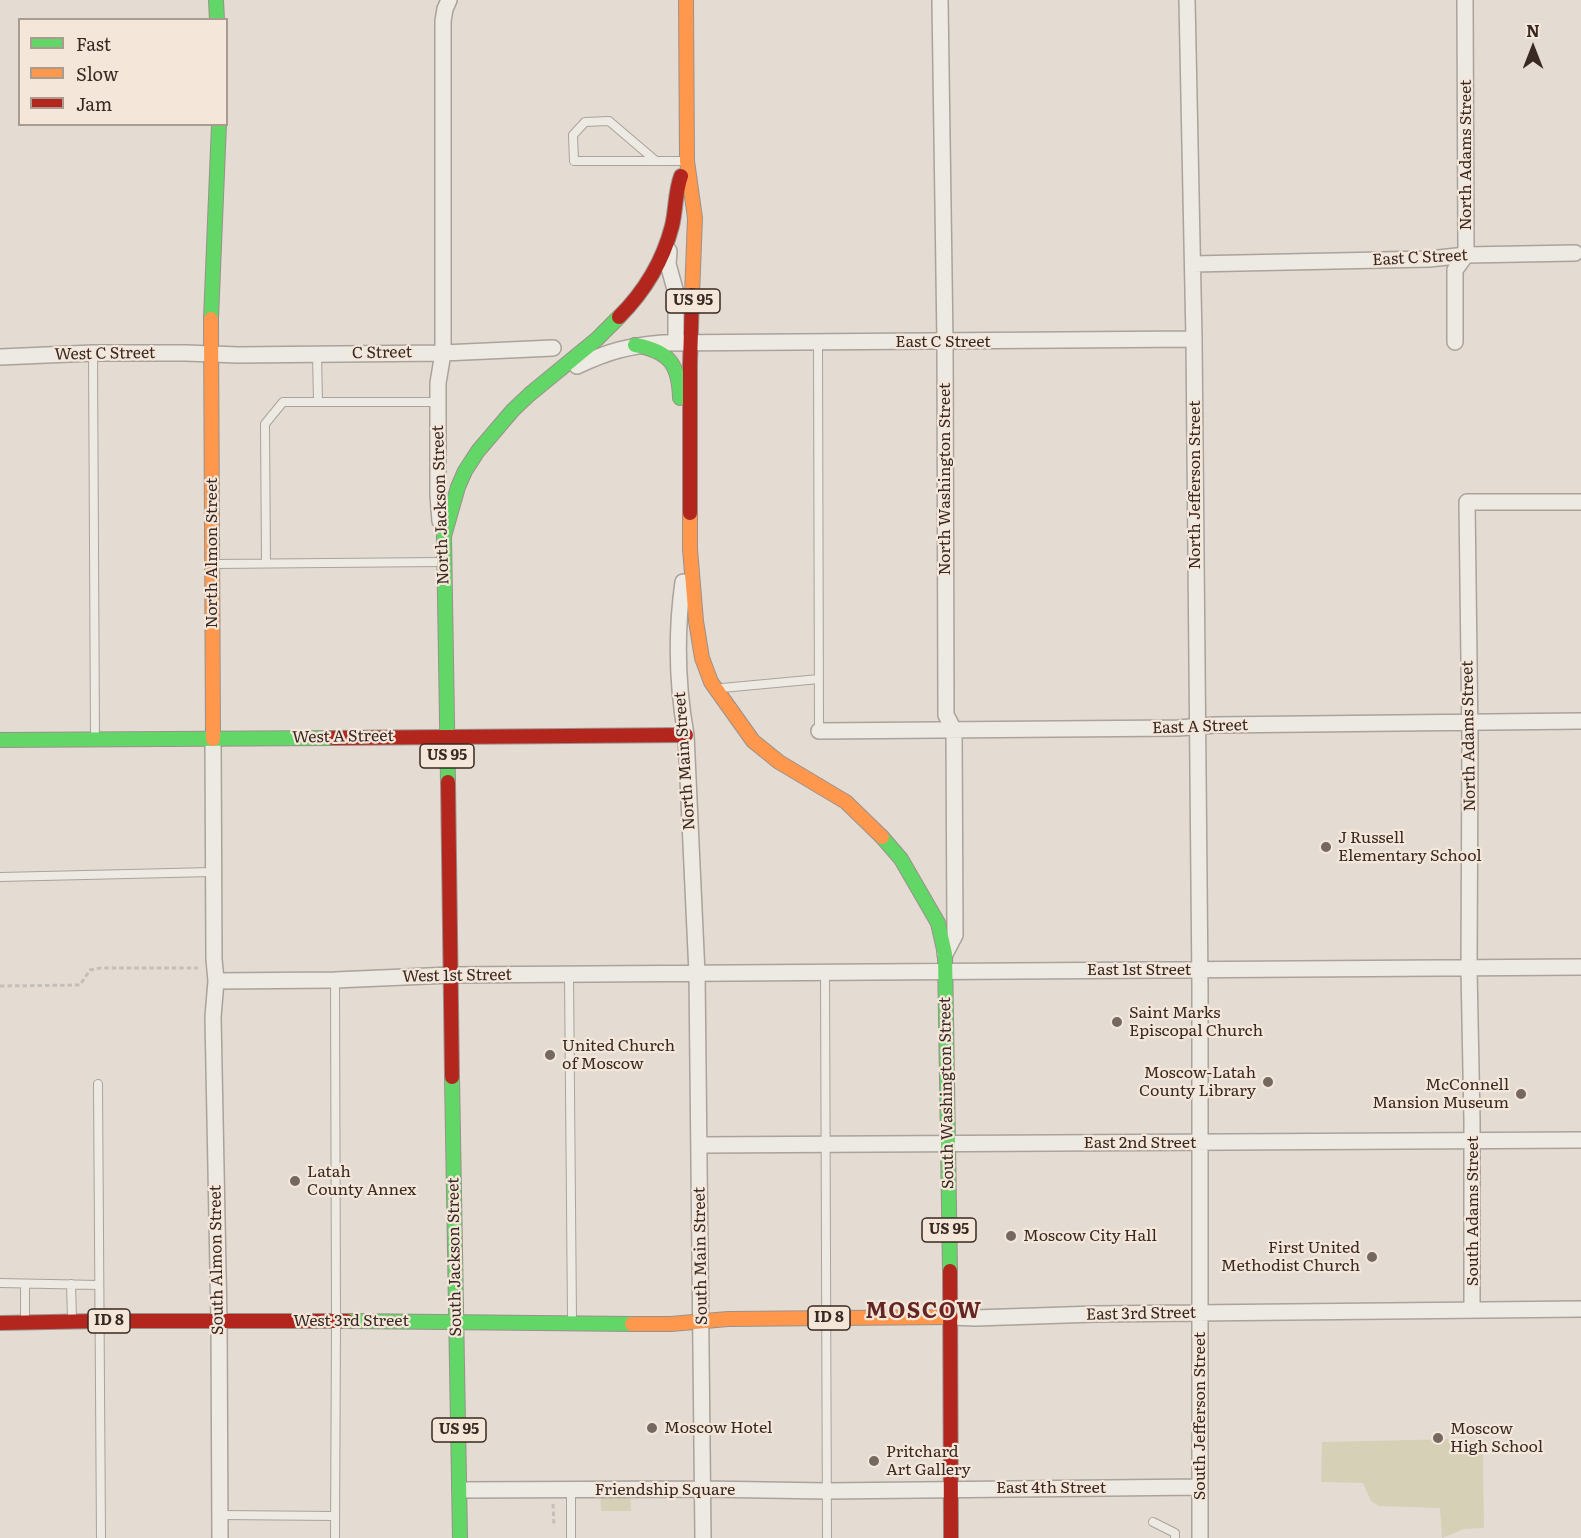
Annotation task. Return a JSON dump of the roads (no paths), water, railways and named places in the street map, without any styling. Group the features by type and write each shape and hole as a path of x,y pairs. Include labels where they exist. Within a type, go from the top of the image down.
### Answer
{"main road":[{"path":"216,0 217,18"},
{"name":"North Main Street","path":"686,0 687,161 696,218 684,343 689,442 690,549 696,621 702,657 715,688 753,741 779,762 846,802 877,830 901,859 938,923 945,954"},
{"name":"North Almon Street","path":"213,739 210,354 219,126"},
{"name":"North Main Street","path":"444,536 451,503 465,471 494,430 529,394 603,333 632,303 651,276 671,234 679,180 687,161"},
{"path":"635,345 654,349 665,355 675,367 680,379 681,419 689,442"},
{"name":"North Jackson Street","path":"444,536 451,975"},
{"name":"West A Street","path":"0,740 686,735"},
{"name":"US 95","path":"945,954 945,972"},
{"name":"South Washington Street","path":"945,972 951,1317 951,1538"},
{"name":"South Jackson Street","path":"451,975 460,1538"},
{"name":"East 3rd Street","path":"702,1322 728,1319 951,1317"},
{"name":"West 3rd Street","path":"0,1323 219,1321 671,1324 702,1322"}],"street":[{"name":"North Jackson Street","path":"444,536 439,520 438,495 438,383 443,353 443,21 449,0"},
{"name":"North Washington Street","path":"940,0 945,342 946,715 954,730 955,935 945,954"},
{"name":"North Jefferson Street","path":"1187,0 1193,264 1200,969"},
{"name":"North Adams Street","path":"1455,342 1455,270 1466,255 1465,0"},
{"name":"North Main Street","path":"671,234 668,264 676,292 684,343"},
{"name":"East C Street","path":"1193,264 1429,260 1466,255 1575,253"},
{"name":"East C Street","path":"684,343 1194,339"},
{"path":"540,387 608,352 635,345 684,343"},
{"name":"C Street","path":"210,354 443,353 553,348"},
{"name":"West C Street","path":"0,357 93,353 210,354"},
{"name":"North Adams Street","path":"1469,969 1470,722 1467,502 1581,502"},
{"name":"North Main Street","path":"690,549 681,599 679,683 686,735 698,974"},
{"name":"East A Street","path":"819,731 1581,721"},
{"name":"North Almon Street","path":"213,739 216,981"},
{"name":"East 1st Street","path":"698,974 1581,967"},
{"name":"South Jefferson Street","path":"1200,969 1200,1538"},
{"name":"South Adams Street","path":"1469,969 1473,1140 1473,1309"},
{"name":"West 1st Street","path":"216,981 335,980 451,975 698,974"},
{"name":"South Main Street","path":"698,974 703,1538"},
{"name":"South Almon Street","path":"216,981 213,1017 219,1321 220,1538"},
{"name":"East 2nd Street","path":"700,1145 1581,1140"},
{"name":"East 3rd Street","path":"951,1317 1581,1309"},
{"name":"East 4th Street","path":"759,1490 1200,1487"},
{"name":"Friendship Square","path":"460,1490 759,1490"}],"lane":[{"path":"656,161 609,121 585,122 573,135 574,161 656,161 687,161"},
{"path":"818,342 819,731"},
{"path":"93,353 95,739"},
{"path":"317,354 318,402"},
{"path":"266,563 265,424 283,402 438,402"},
{"path":"212,564 444,562"},
{"path":"715,688 819,679"},
{"path":"0,876 213,872"},
{"path":"825,973 827,1538"},
{"path":"569,975 572,1323"},
{"path":"335,980 335,1538"},
{"path":"98,1084 101,1538"},
{"path":"0,1283 99,1285"},
{"path":"25,1284 25,1322"},
{"path":"71,1284 72,1322"},
{"path":"571,1490 572,1538"},
{"path":"220,1515 335,1516"},
{"path":"1153,1522 1175,1533 1175,1538"}],"place":[{"name":"J Russell Elementary School","path":"1326,847"},
{"name":"Saint Marks Episcopal Church","path":"1117,1022"},
{"name":"United Church of Moscow","path":"550,1055"},
{"name":"Moscow-Latah County Library","path":"1268,1082"},
{"name":"McConnell Mansion Museum","path":"1521,1094"},
{"name":"Latah County Annex","path":"295,1181"},
{"name":"Moscow City Hall","path":"1011,1236"},
{"name":"First United Methodist Church","path":"1372,1257"},
{"name":"Moscow Hotel","path":"652,1428"},
{"name":"Moscow High School","path":"1438,1438"},
{"name":"Pritchard Art Gallery","path":"874,1461"}],"district":[{"name":"MOSCOW","path":"924,1312"}]}
